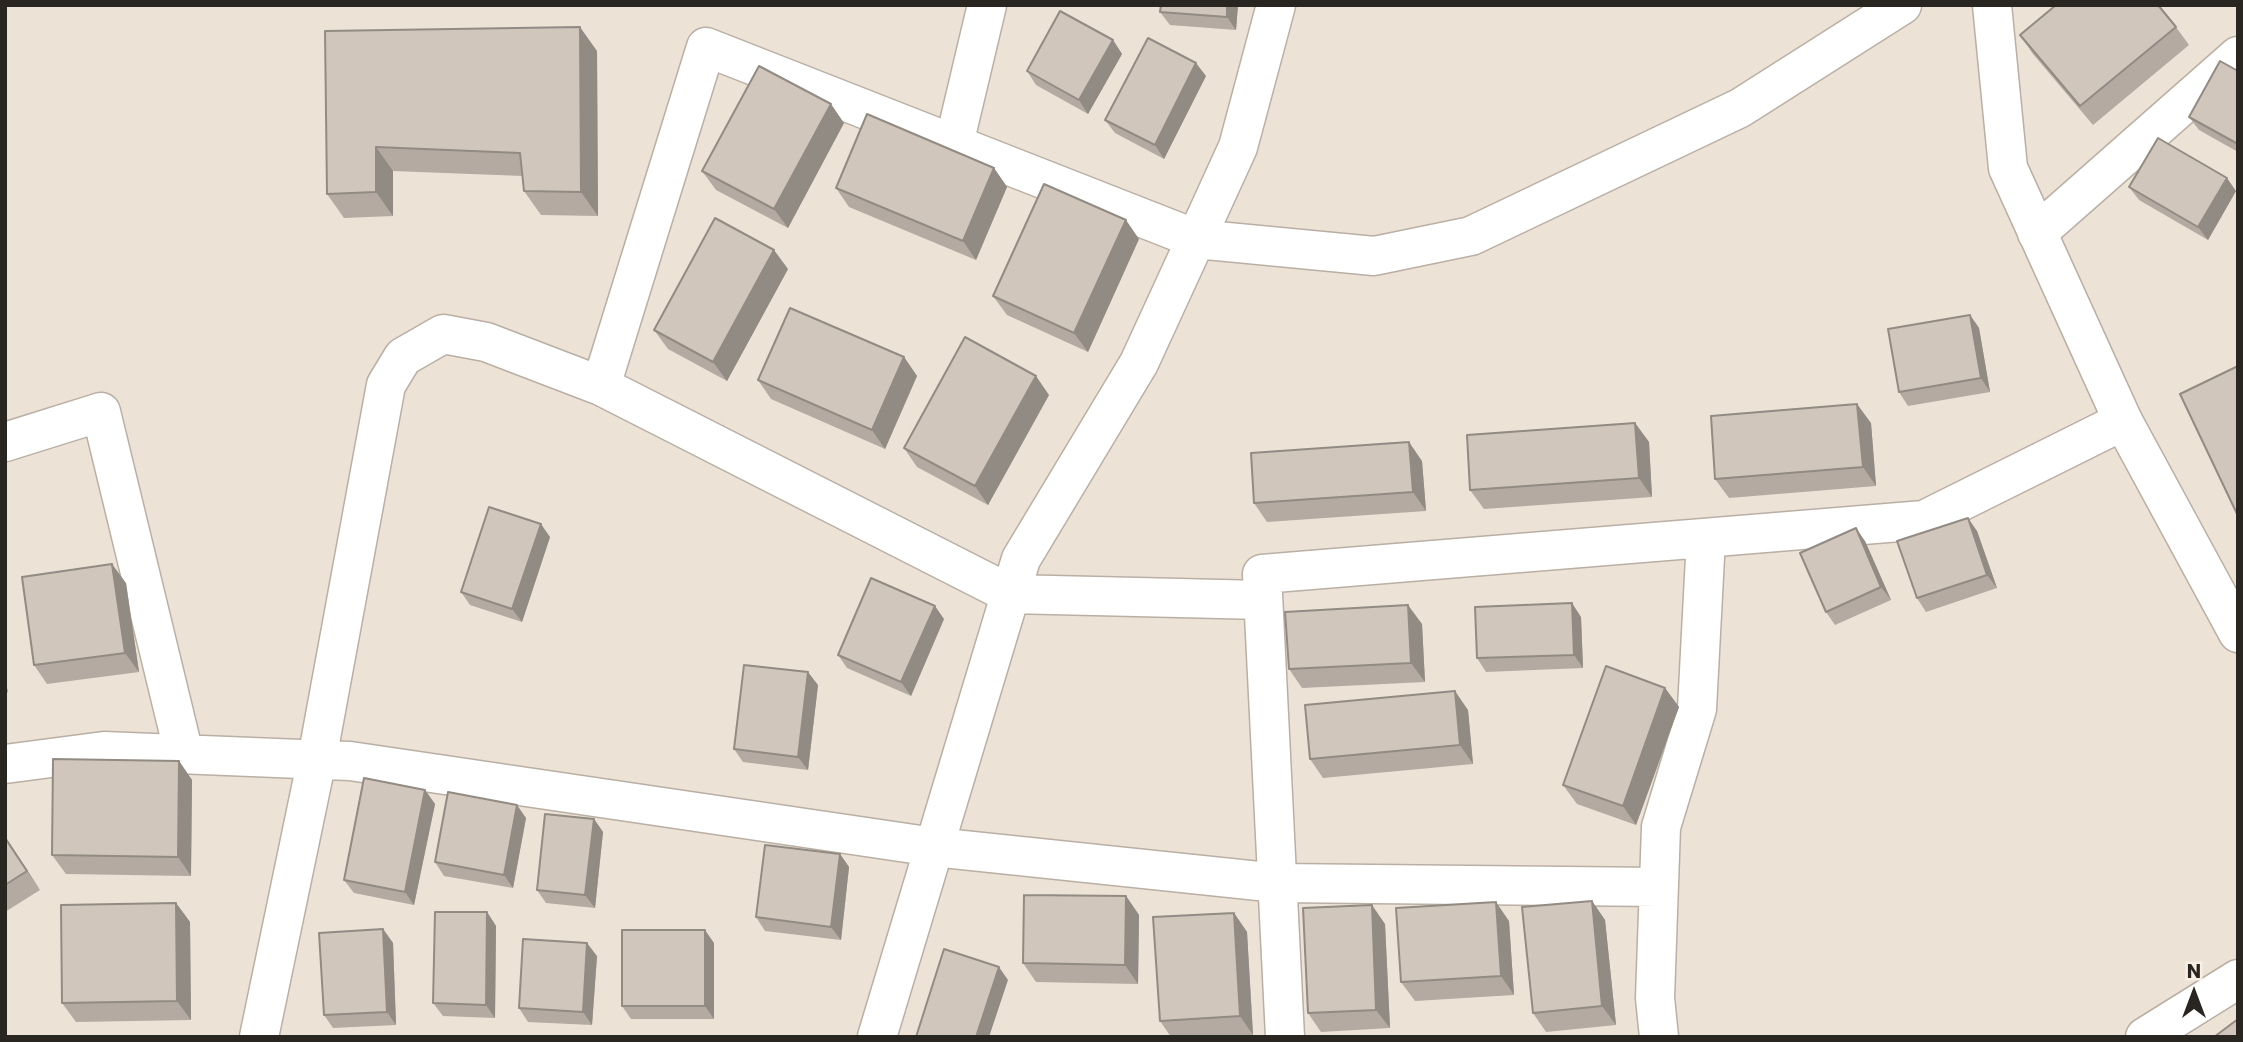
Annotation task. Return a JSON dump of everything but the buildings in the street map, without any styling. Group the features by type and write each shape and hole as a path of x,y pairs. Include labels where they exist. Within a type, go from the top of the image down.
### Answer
{"street":[{"path":"954,144 987,5"},
{"path":"877,1037 1021,559 1139,363 1238,147 1276,5"},
{"path":"601,386 706,47 1196,239 1374,256 1471,236 1740,108 1902,5"},
{"path":"1992,5 2008,168 2123,421 2238,633"},
{"path":"2038,233 2238,56"},
{"path":"259,1037 317,759 386,385 403,357 443,334 486,342 601,386 1010,594 1264,600"},
{"path":"5,442 101,412 184,754"},
{"path":"1285,1037 1262,574 1924,520 2123,421"},
{"path":"1659,1037 1655,998 1661,827 1697,709 1706,538"},
{"path":"5,764 104,751 350,761 934,846 1278,883 1658,887"},
{"path":"2145,1037 2238,979"}]}
